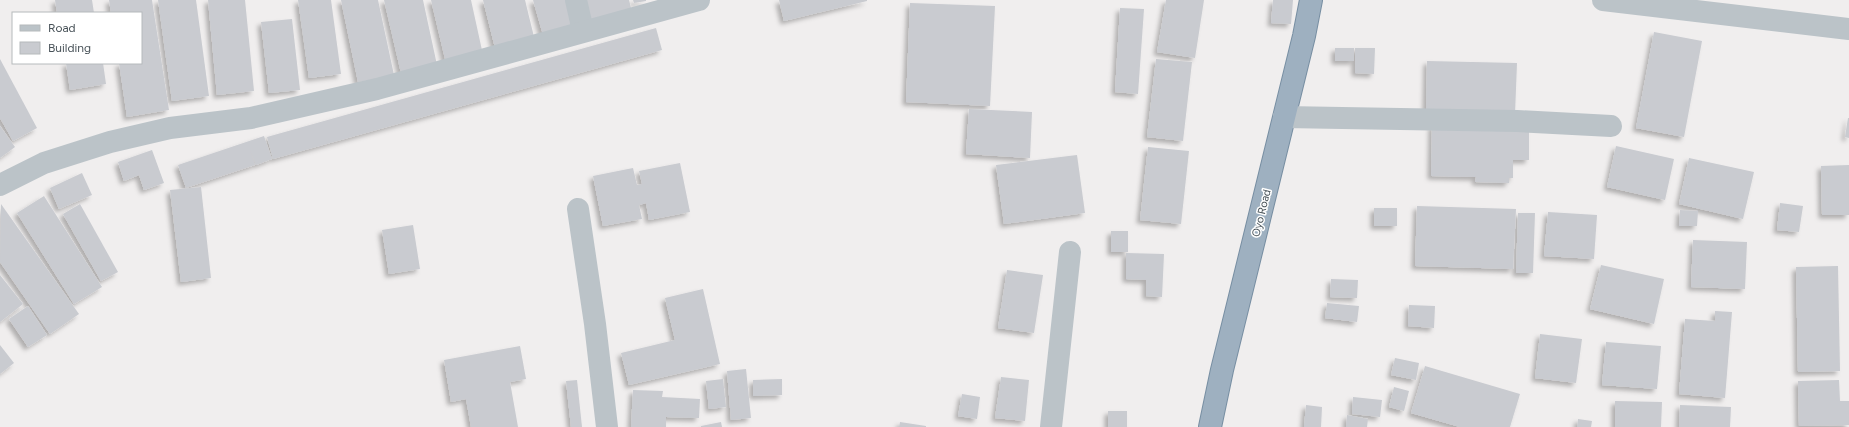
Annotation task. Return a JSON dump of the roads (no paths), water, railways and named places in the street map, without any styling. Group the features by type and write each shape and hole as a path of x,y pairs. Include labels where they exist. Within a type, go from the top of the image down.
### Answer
{"highway":[{"name":"Oyo Road","path":"1210,427 1222,370 1311,0"}],"street":[{"path":"576,0 583,31"},
{"path":"0,185 44,163 110,142 170,128 251,118 362,92 699,0"},
{"path":"1603,0 1849,29"},
{"path":"1284,117 1517,121 1611,126"},
{"path":"578,209 595,324 607,427"},
{"path":"1052,427 1070,252"}]}
